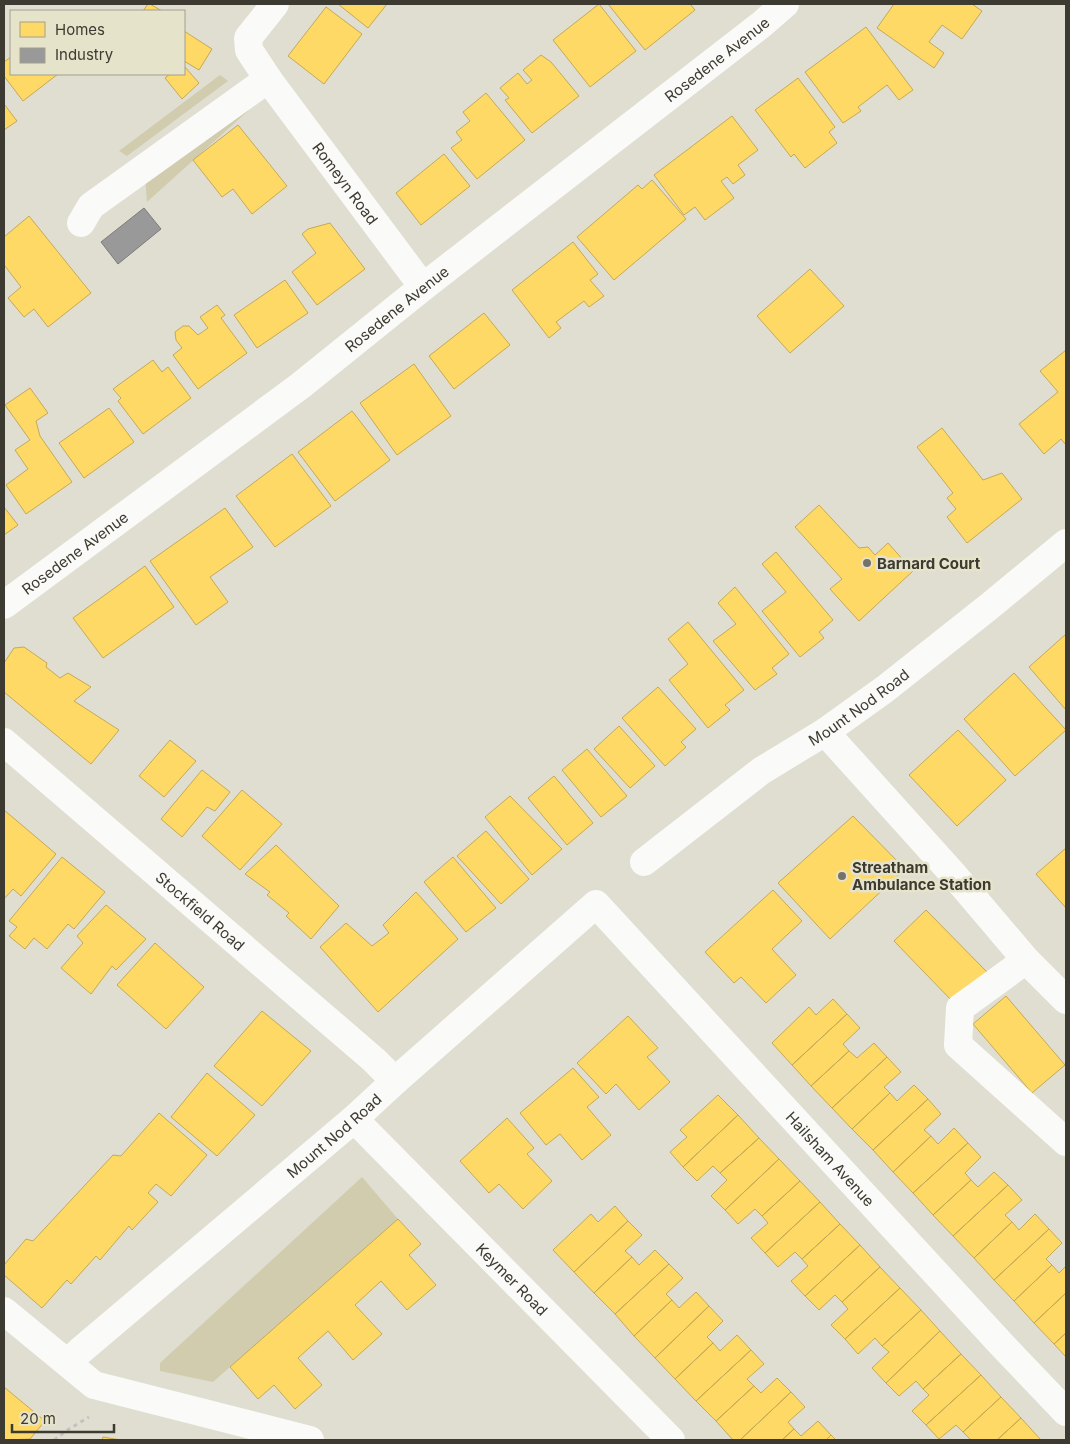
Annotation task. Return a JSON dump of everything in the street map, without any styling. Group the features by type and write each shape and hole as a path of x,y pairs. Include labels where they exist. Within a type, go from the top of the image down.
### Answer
{"street":[{"name":"Romeyn Road","path":"275,4 248,38 248,50 423,288"},
{"name":"Rosedene Avenue","path":"4,605 300,386 785,4"},
{"path":"81,223 91,206 268,79"},
{"name":"Mount Nod Road","path":"644,862 761,771 825,732 885,689 991,605 1063,554"},
{"path":"825,732 1026,960 1066,1000"},
{"name":"Stockfield Road","path":"4,742 374,1060 395,1081"},
{"name":"Mount Nod Road","path":"68,1363 354,1119 596,904"},
{"name":"Hailsham Avenue","path":"596,904 989,1331 1066,1412"},
{"path":"1026,960 960,1008 958,1045 1066,1142"},
{"name":"Keymer Road","path":"354,1119 671,1440"},
{"path":"4,1311 94,1385 310,1440"}],"path":[{"path":"54,1440 85,1419"}],"shaded area":[{"path":"220,75 228,81 127,156 119,151"},
{"path":"240,109 249,110 147,202 145,177"},
{"path":"362,1177 398,1219 213,1382 160,1371 160,1363"}],"building: Homes":[{"path":"150,4 160,10 144,10"},
{"path":"338,4 387,4 368,28"},
{"path":"599,4 636,51 590,87 553,40"},
{"path":"608,4 690,4 695,10 645,50"},
{"path":"894,4 972,4 982,11 962,39 942,25 929,42 944,53 934,68 877,28"},
{"path":"326,7 362,34 324,84 288,56"},
{"path":"866,27 913,90 899,100 887,85 858,107 861,111 843,123 805,72"},
{"path":"185,32 212,49 199,70 185,62"},
{"path":"541,55 551,62 579,96 532,133 505,100 509,98 500,88 518,73 527,84 532,80 523,70"},
{"path":"10,58 10,75 57,75 23,101 4,76 4,62"},
{"path":"185,67 199,83 182,99 165,78 169,75 185,75"},
{"path":"798,78 835,127 829,132 837,143 805,168 794,154 791,157 755,110"},
{"path":"486,93 525,140 477,179 451,148 462,140 456,132 470,121 463,112"},
{"path":"4,104 17,121 4,130"},
{"path":"732,116 758,150 738,165 745,175 733,184 727,177 721,181 734,198 705,220 695,207 684,215 654,175"},
{"path":"238,125 287,186 252,214 233,189 222,197 193,160"},
{"path":"444,154 470,186 421,225 396,193"},
{"path":"652,180 686,219 614,280 577,237 638,185 642,189"},
{"path":"29,216 91,293 48,327 34,309 24,317 8,298 21,287 4,267 4,237"},
{"path":"330,223 365,269 317,305 292,272 316,253 302,234 308,229"},
{"path":"573,242 598,274 590,280 604,296 589,307 584,301 556,322 561,328 549,338 512,290"},
{"path":"810,269 844,306 790,353 757,316"},
{"path":"285,280 308,313 257,348 234,315"},
{"path":"217,305 225,315 221,318 247,353 198,389 173,355 182,348 176,340 175,332 183,326 189,326 198,335 208,328 200,317"},
{"path":"484,313 510,345 454,389 429,356"},
{"path":"1066,350 1066,445 1061,439 1044,454 1019,424 1058,392 1040,371"},
{"path":"153,360 162,372 168,367 191,398 143,434 118,401 121,398 113,389"},
{"path":"414,364 451,416 397,455 360,403"},
{"path":"30,388 48,413 36,421 40,436 72,482 26,514 6,485 28,469 15,450 30,440 5,405"},
{"path":"109,408 134,442 84,478 59,443"},
{"path":"352,411 390,460 335,501 298,452"},
{"name":"Barnard Court","path":"942,428 983,480 1002,473 1022,499 967,543 947,517 956,509 947,498 953,493 917,447"},
{"path":"292,454 331,506 275,547 236,496"},
{"name":"Barnard Court","path":"819,505 859,548 868,547 875,555 888,543 913,571 859,621 830,589 842,579 795,527"},
{"path":"4,507 18,525 4,535"},
{"path":"225,508 253,547 210,577 228,602 196,625 150,561"},
{"path":"776,552 833,620 819,632 824,638 800,657 762,611 786,592 762,564"},
{"path":"145,566 174,607 103,658 73,618"},
{"path":"735,587 789,654 772,668 777,674 755,690 713,641 736,624 718,603"},
{"path":"688,622 744,690 725,705 730,710 708,728 669,680 688,664 668,639"},
{"path":"1066,634 1066,710 1029,667"},
{"path":"24,647 47,663 46,667 60,678 68,673 91,687 74,701 119,730 91,764 4,692 4,663 14,648"},
{"path":"1014,673 1066,730 1015,776 964,719"},
{"path":"658,687 696,729 681,742 686,747 665,766 622,718"},
{"path":"619,726 655,766 630,788 594,749"},
{"path":"958,730 1006,780 957,826 909,775"},
{"path":"170,740 196,761 164,797 139,776"},
{"path":"587,749 627,796 601,817 562,770"},
{"path":"202,770 230,792 215,811 207,807 182,837 161,819"},
{"path":"554,776 593,823 567,845 528,798"},
{"path":"242,790 282,824 240,870 202,836"},
{"path":"510,796 562,849 532,875 485,817"},
{"path":"4,810 56,854 21,896 13,889 4,899"},
{"name":"Streatham Ambulance Station","path":"853,816 905,869 830,939 778,883"},
{"path":"486,831 529,879 501,904 457,856"},
{"path":"276,845 339,906 311,939 286,916 289,913 267,895 270,892 245,874"},
{"path":"1066,848 1066,908 1036,874"},
{"path":"62,857 105,892 74,929 68,924 47,949 34,938 25,949 9,936 17,927 9,921"},
{"path":"453,857 496,908 466,932 424,882"},
{"path":"773,890 802,921 772,949 796,975 766,1003 741,977 734,983 705,952"},
{"path":"416,892 458,939 378,1012 320,947 346,923 372,946 389,933 383,925"},
{"path":"106,905 146,939 116,970 112,966 91,994 61,968 83,943 77,936"},
{"path":"926,910 987,972 954,1003 894,941"},
{"path":"155,943 204,987 166,1029 117,985"},
{"path":"1006,996 1065,1065 1032,1093 973,1024"},
{"path":"833,999 847,1014 792,1065 772,1043 809,1007 816,1015"},
{"path":"262,1011 311,1051 262,1106 214,1066"},
{"path":"847,1014 860,1028 843,1044 849,1051 811,1086 792,1065"},
{"path":"628,1016 658,1048 647,1057 670,1082 639,1110 616,1084 606,1094 577,1063"},
{"path":"874,1043 887,1057 832,1108 811,1086 849,1051 857,1058"},
{"path":"887,1057 901,1072 884,1087 890,1093 852,1129 832,1108"},
{"path":"573,1068 599,1097 587,1107 611,1135 582,1160 560,1134 546,1145 520,1113"},
{"path":"207,1073 255,1115 217,1156 171,1117"},
{"path":"914,1085 928,1099 873,1150 852,1129 890,1093 897,1101"},
{"path":"718,1095 738,1115 683,1167 670,1152 687,1137 680,1130"},
{"path":"928,1099 941,1114 924,1130 931,1136 893,1172 873,1150"},
{"path":"159,1113 207,1155 171,1196 156,1184 148,1193 158,1202 132,1230 129,1226 100,1260 96,1256 71,1284 67,1280 42,1308 4,1275 4,1265 26,1239 33,1241 113,1155 121,1156"},
{"path":"738,1115 759,1138 720,1173 713,1166 697,1181 683,1167"},
{"path":"507,1118 534,1148 527,1154 552,1181 523,1209 499,1184 489,1193 460,1161"},
{"path":"954,1128 968,1143 913,1193 893,1172 931,1136 938,1144"},
{"path":"759,1138 779,1159 725,1210 711,1196 727,1180 720,1173"},
{"path":"968,1143 981,1157 965,1173 971,1180 933,1215 913,1193"},
{"path":"779,1159 800,1181 762,1216 755,1209 738,1224 725,1210"},
{"path":"994,1172 1008,1185 953,1236 933,1215 971,1180 978,1187"},
{"path":"800,1181 820,1202 765,1253 751,1238 768,1223 762,1216"},
{"path":"1008,1185 1022,1200 1005,1215 1012,1222 974,1258 953,1236"},
{"path":"820,1202 840,1224 802,1259 795,1252 778,1267 765,1253"},
{"path":"615,1206 628,1221 574,1272 553,1250 591,1214 598,1222"},
{"path":"1035,1214 1049,1229 994,1280 974,1258 1012,1222 1019,1230"},
{"path":"398,1219 421,1244 409,1255 436,1285 407,1310 381,1281 355,1305 382,1334 353,1360 328,1331 298,1358 322,1385 295,1409 274,1385 258,1399 230,1367"},
{"path":"628,1221 642,1235 625,1251 632,1257 594,1293 574,1272"},
{"path":"840,1224 860,1245 805,1296 791,1281 808,1266 802,1259"},
{"path":"1049,1229 1062,1243 1046,1259 1052,1265 1014,1301 994,1280"},
{"path":"860,1245 880,1267 842,1302 835,1295 819,1310 805,1296"},
{"path":"655,1250 669,1264 615,1314 594,1293 632,1257 639,1265"},
{"path":"669,1264 683,1278 666,1294 672,1300 634,1336 615,1314"},
{"path":"1052,1265 1059,1273 1066,1266 1066,1293 1034,1323 1014,1301"},
{"path":"880,1267 900,1288 845,1339 831,1325 848,1309 842,1302"},
{"path":"900,1288 921,1310 882,1346 875,1338 858,1354 845,1339"},
{"path":"696,1292 709,1306 655,1358 634,1336 672,1300 679,1308"},
{"path":"1066,1293 1066,1333 1054,1344 1034,1323"},
{"path":"709,1306 723,1321 707,1337 713,1343 675,1379 655,1358"},
{"path":"921,1310 940,1331 886,1383 872,1368 889,1352 882,1346"},
{"path":"940,1331 961,1354 923,1389 916,1381 899,1396 886,1383"},
{"path":"1066,1333 1066,1357 1054,1344"},
{"path":"737,1335 751,1350 696,1401 675,1379 713,1343 720,1351"},
{"path":"751,1350 764,1364 747,1379 754,1386 716,1421 696,1401"},
{"path":"961,1354 981,1375 926,1425 912,1411 929,1395 923,1389"},
{"path":"981,1375 1001,1397 963,1432 956,1425 939,1439 926,1425"},
{"path":"777,1378 791,1392 740,1440 733,1440 716,1421 754,1386 761,1393"},
{"path":"4,1387 45,1421 30,1439 4,1440"},
{"path":"791,1392 805,1407 788,1422 794,1429 782,1440 740,1440"},
{"path":"1001,1397 1021,1418 997,1440 968,1440 970,1439 963,1432"},
{"path":"1021,1418 1041,1440 997,1440"},
{"path":"818,1421 831,1435 826,1440 782,1440 794,1429 801,1436"},
{"path":"831,1435 836,1440 826,1440"},
{"path":"103,1437 121,1440 102,1440"}],"building: Industry":[{"path":"144,208 161,229 118,264 101,242"}],"place":[{"name":"Barnard Court","path":"867,563"},
{"name":"Streatham Ambulance Station","path":"842,876"}]}
